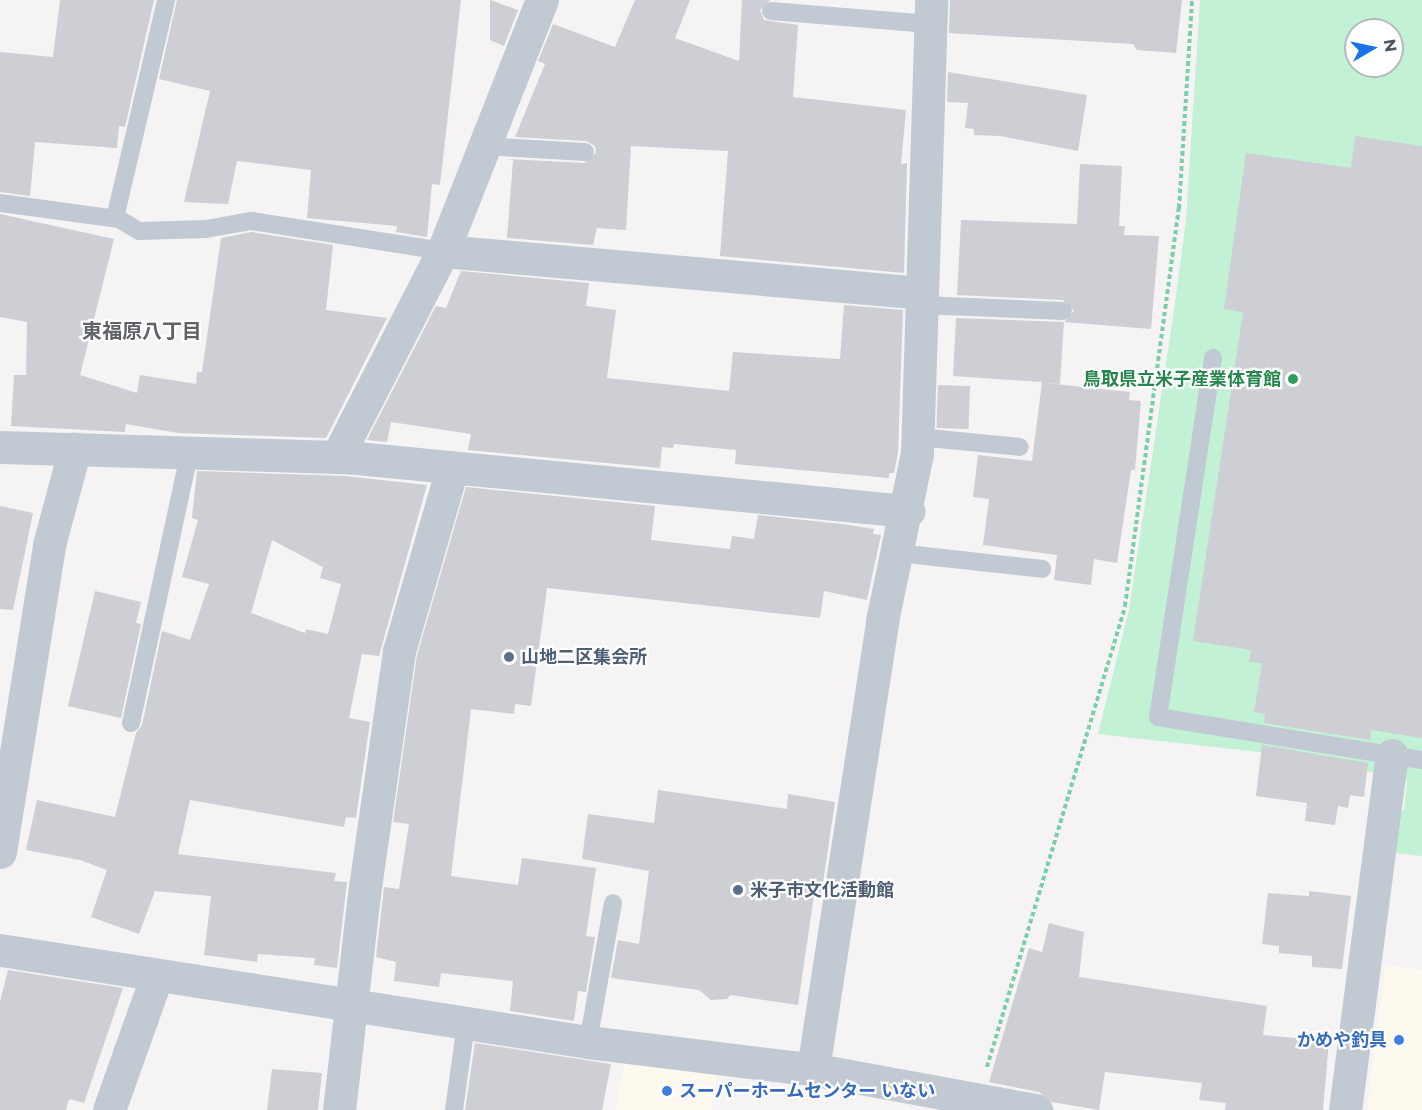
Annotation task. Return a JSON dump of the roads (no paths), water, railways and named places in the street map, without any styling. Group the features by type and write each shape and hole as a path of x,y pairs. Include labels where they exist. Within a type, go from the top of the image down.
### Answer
{"street":[{"path":"337,456 443,251 542,0"},
{"path":"813,1070 882,621 908,511 918,437 930,12"},
{"path":"443,251 921,299"},
{"path":"0,447 190,450 337,456 908,511"},
{"path":"0,852 49,545 75,448"},
{"path":"339,1110 399,651 452,468"},
{"path":"1345,1110 1407,757"},
{"path":"0,950 588,1042 813,1070 1036,1110"},
{"path":"109,1110 157,975"}],"lane":[{"path":"115,218 166,0"},
{"path":"771,11 930,12"},
{"path":"484,146 585,152"},
{"path":"0,203 115,218 139,231 156,232 250,221 443,251"},
{"path":"921,299 1063,311"},
{"path":"1213,358 1158,717 1407,757"},
{"path":"918,437 1020,447"},
{"path":"131,723 190,450"},
{"path":"898,553 1042,569"},
{"path":"588,1042 613,903"},
{"path":"454,1110 466,1023"}],"place":[{"name":"鳥取県立米子産業体育館","path":"1293,379"},
{"name":"山地二区集会所","path":"509,657"},
{"name":"米子市文化活動館","path":"738,890"},
{"name":"かめや釣具","path":"1399,1040"},
{"name":"スーパーホームセンター いない","path":"667,1091"}],"district":[{"name":"東福原八丁目","path":"142,331"}]}
